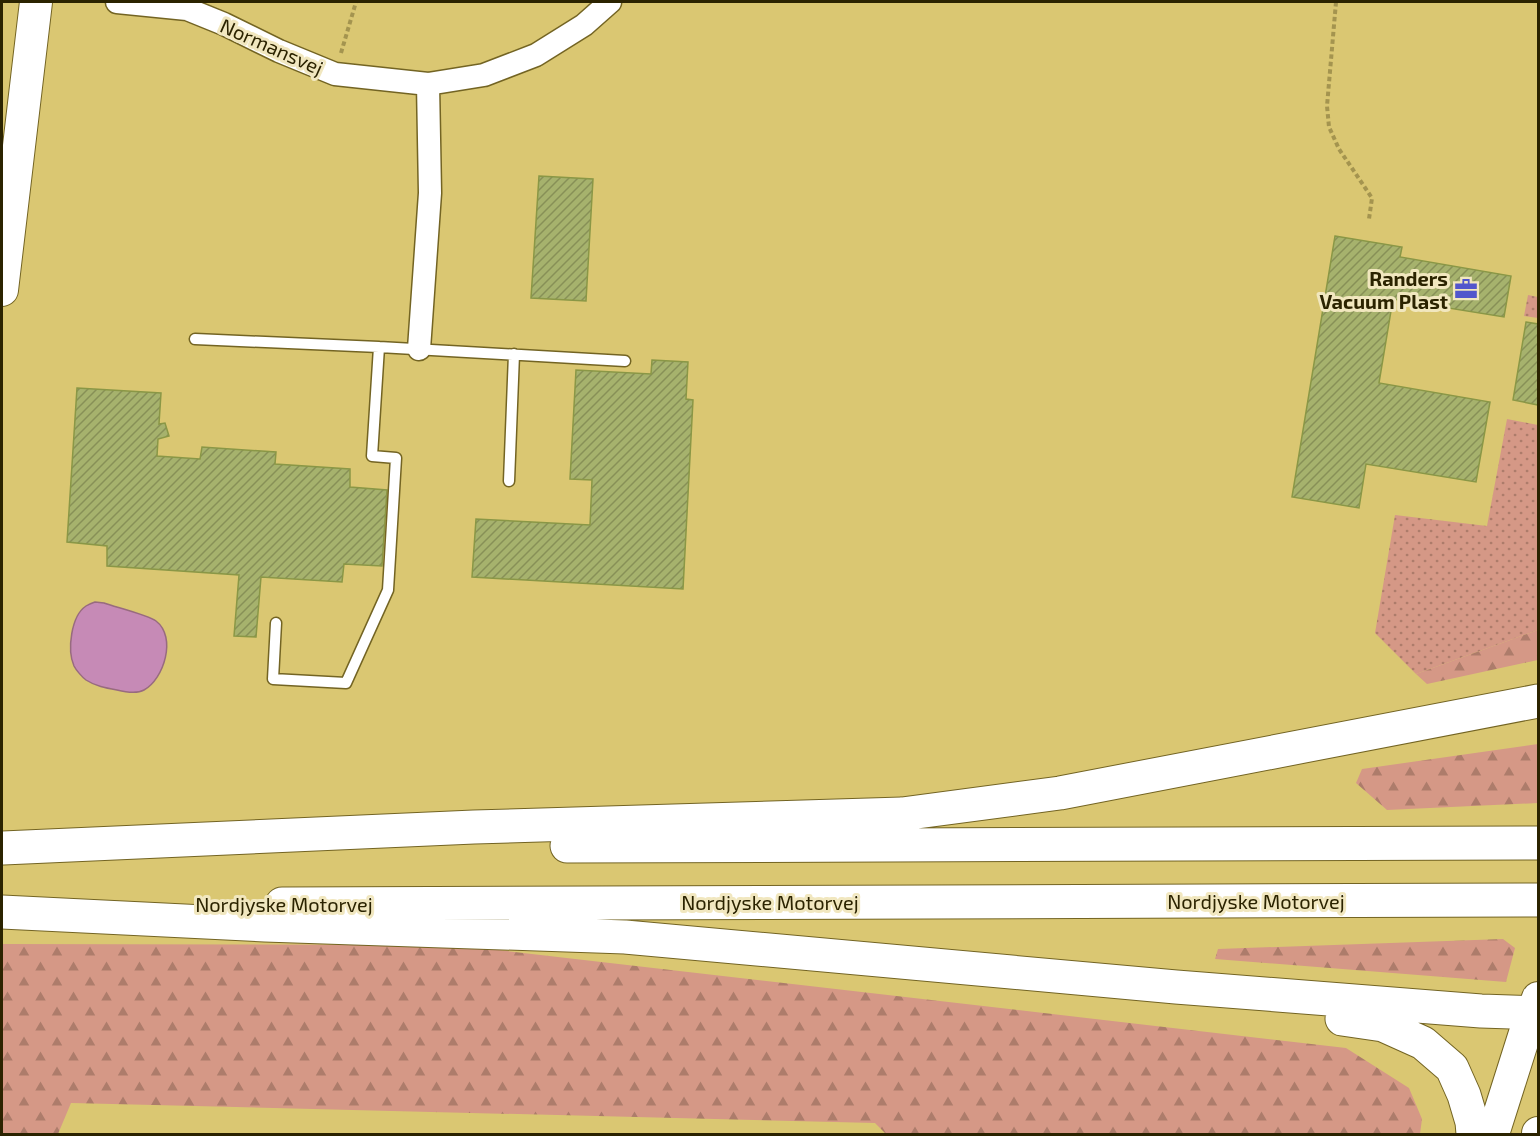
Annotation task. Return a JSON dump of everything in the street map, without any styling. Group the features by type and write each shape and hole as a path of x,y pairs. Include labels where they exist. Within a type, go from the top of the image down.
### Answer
{"highway":[{"path":"2,848 474,827 902,814 1060,793 1539,701"},
{"path":"2,848 1539,843"},
{"name":"Nordjyske Motorvej","path":"2,905 1539,900"},
{"path":"2,912 254,924 625,937 1176,987 1481,1011 1537,1008"},
{"path":"1176,987 1244,1005 1383,1025 1423,1043 1452,1068 1464,1095 1473,1134"}],"main road":[{"path":"2,290 36,2"},
{"path":"1493,1134 1537,1008"}],"street":[{"name":"Normansvej","path":"117,2 187,9 335,74 428,84 484,75 536,55 584,25 610,2"},
{"path":"419,349 430,193 428,84"}],"lane":[{"path":"195,339 625,361"},
{"path":"276,623 273,678 346,683 388,590 396,458 372,456 379,347"},
{"path":"509,481 514,354"}],"path":[{"path":"335,74 356,2"},
{"path":"1336,2 1327,106 1329,127 1338,149 1372,198 1369,219"}],"green space":[{"path":"1528,295 1538,297 1538,318 1524,316"},
{"path":"1507,419 1538,425 1538,630 1416,674 1375,633 1395,515 1487,526"},
{"path":"1538,630 1538,660 1427,684 1416,674"},
{"path":"1538,744 1538,803 1387,810 1356,783 1362,769"},
{"path":"1503,939 1515,948 1506,982 1215,959 1218,949"},
{"path":"2,944 455,945 1346,1048 1409,1088 1422,1119 1420,1134 886,1134 875,1123 71,1103 58,1134 2,1134"}],"shaded area":[{"path":"95,602 146,616 156,621 162,628 167,647 162,668 151,685 144,690 127,692 97,685 84,679 74,666 71,643 74,625 81,611 87,605"}],"building":[{"path":"539,176 593,179 586,301 531,298"},
{"path":"1335,236 1402,247 1400,257 1511,276 1504,317 1393,299 1379,383 1490,402 1476,482 1366,464 1359,508 1292,497"},
{"path":"1526,322 1538,324 1538,405 1513,400"},
{"path":"652,360 688,362 686,399 693,400 683,589 472,577 476,519 590,525 592,480 570,479 576,370 651,374"},
{"path":"77,388 161,393 159,424 165,423 169,436 158,439 157,456 200,459 202,447 276,452 275,464 350,469 350,487 387,490 382,566 344,564 342,582 261,577 256,637 234,636 239,575 107,566 107,546 67,542"}],"place":[{"name":"Randers Vacuum Plast","path":"1466,289"}]}
